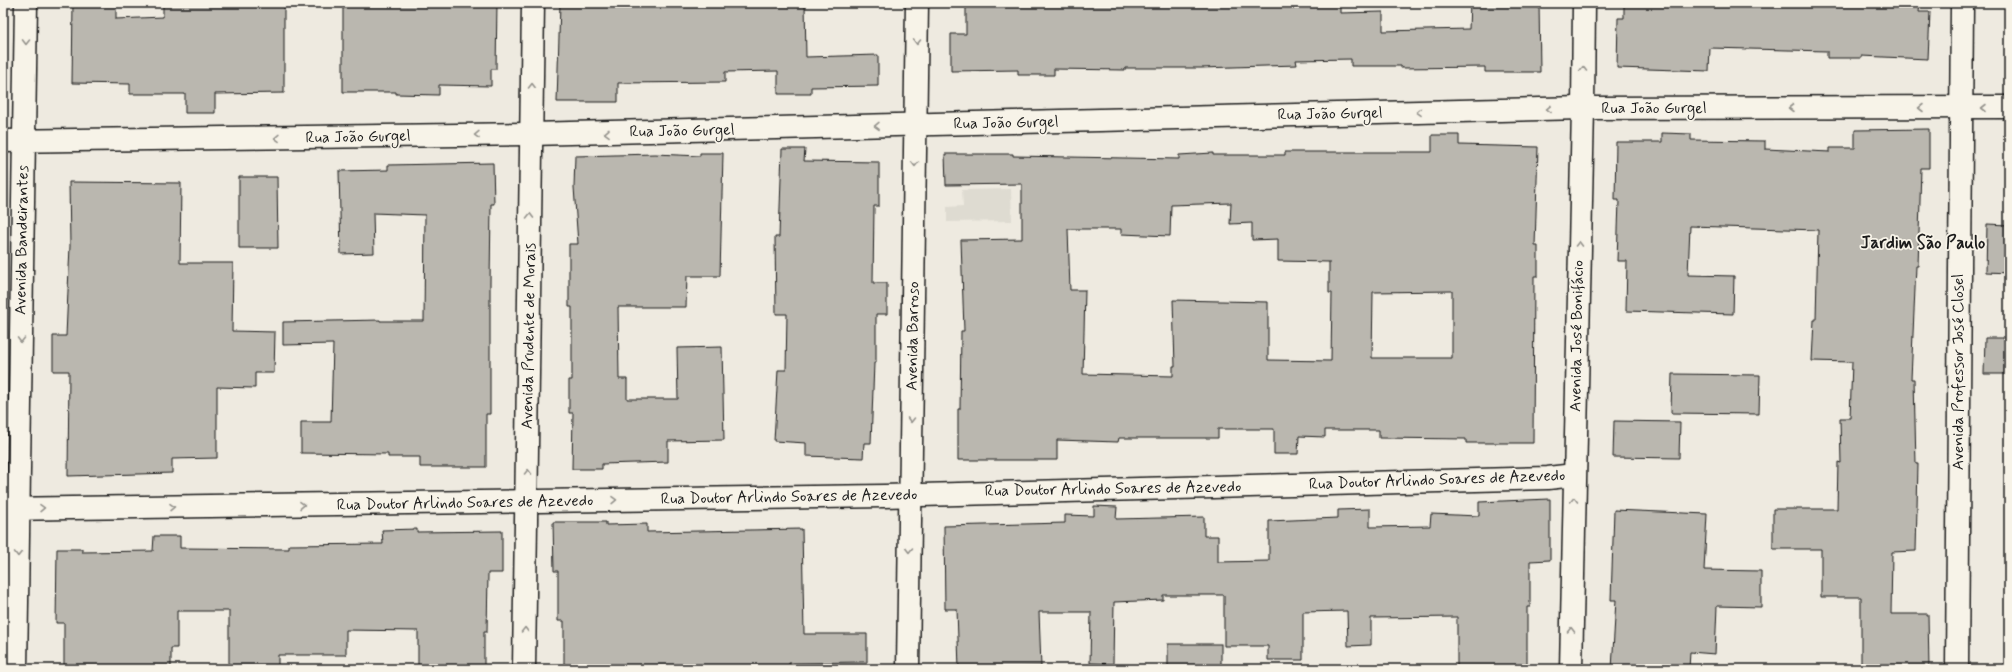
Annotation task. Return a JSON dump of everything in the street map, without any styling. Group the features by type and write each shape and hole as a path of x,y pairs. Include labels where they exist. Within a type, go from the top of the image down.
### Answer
{"street":[{"name":"Avenida Bandeirantes","path":"16,669 11,509 13,141 26,3"},
{"name":"Avenida Prudente de Morais","path":"524,669 533,3"},
{"name":"Avenida Barroso","path":"908,669 917,3"},
{"name":"Avenida José Bonifácio","path":"1571,669 1584,3"},
{"name":"Avenida Professor José Closel","path":"1957,669 1960,108 1962,3"},
{"name":"Rua João Gurgel","path":"13,141 531,134 1583,108 2009,108"},
{"name":"Rua Doutor Arlindo Soares de Azevedo","path":"11,509 527,502 910,494 1548,478 1574,475"}],"shaded area":[{"path":"1011,189 1012,221 947,222 947,207 963,206 962,190"}],"building":[{"path":"73,3 116,3 116,19 163,17 163,3 284,3 284,93 215,94 215,113 185,113 185,94 130,94 130,84 72,83"},
{"path":"343,3 497,3 496,69 491,69 491,86 439,85 439,95 396,94 396,92 343,92"},
{"path":"731,3 805,4 806,57 878,55 878,86 811,87 811,94 778,94 778,71 725,72 725,82 618,83 618,102 557,102 560,4 732,5"},
{"path":"966,3 1340,3 1340,13 1383,12 1383,31 1469,29 1470,3 1539,3 1540,72 1485,72 1485,67 1401,68 1401,66 1351,66 1351,59 1296,60 1297,65 1201,68 1125,68 1125,70 1054,69 1054,75 1018,75 1018,70 951,71 951,34 966,34"},
{"path":"1624,3 1920,3 1919,12 1930,12 1928,59 1861,56 1861,58 1827,58 1827,51 1710,48 1709,71 1617,68 1618,18 1624,18"},
{"path":"1929,129 1929,168 1921,168 1918,266 1916,266 1911,379 1914,379 1916,464 1918,464 1916,551 1892,552 1891,614 1928,614 1929,669 1861,669 1861,597 1821,597 1821,549 1773,549 1773,509 1837,509 1838,462 1841,463 1840,418 1850,418 1852,362 1812,361 1814,320 1816,320 1818,230 1690,226 1688,275 1734,276 1733,314 1626,311 1627,261 1617,261 1619,200 1615,200 1616,142 1662,142 1662,133 1691,134 1691,140 1765,141 1765,149 1830,152 1830,148 1855,148 1855,130"},
{"path":"1432,135 1459,135 1459,145 1538,147 1535,246 1538,246 1538,276 1534,276 1533,443 1466,443 1466,439 1379,438 1379,430 1325,430 1325,437 1299,436 1298,454 1274,454 1274,429 1218,429 1218,438 1119,438 1118,442 1057,440 1057,460 958,460 961,331 964,331 961,240 1022,239 1022,184 946,185 945,154 1013,154 1013,156 1179,159 1179,155 1213,153 1213,155 1285,155 1285,152 1432,152","holes":["1231,203 1230,224 1252,223 1252,240 1278,239 1278,261 1329,262 1329,293 1332,293 1331,361 1268,360 1268,302 1173,300 1175,366 1173,366 1173,376 1083,374 1085,290 1070,290 1068,229 1121,229 1121,234 1170,236 1171,205","1452,291 1452,358 1372,358 1373,292"]},
{"path":"782,149 805,149 804,161 879,162 879,206 874,206 873,283 887,283 887,314 876,314 876,363 874,363 871,443 864,443 863,458 806,456 806,443 774,441 778,370 786,370 787,314 776,314 775,237 779,237"},
{"path":"700,153 723,153 720,276 687,276 686,307 618,307 619,379 627,379 627,399 678,399 677,348 722,347 724,440 668,441 668,462 602,464 602,469 572,469 573,413 569,413 569,380 572,380 572,307 569,307 569,244 578,244 574,187 575,156 655,154 700,156"},
{"path":"493,163 494,204 491,204 490,283 490,414 486,414 486,467 420,467 420,457 388,457 388,454 301,453 301,422 331,422 333,344 283,345 283,322 380,320 424,321 425,215 373,213 374,253 341,254 339,171 388,170 388,165"},
{"path":"239,177 277,177 278,248 239,248"},
{"path":"69,182 181,183 180,263 233,263 232,331 275,332 274,373 255,373 255,388 217,387 217,458 172,459 172,473 68,476 69,371 53,371 53,336 66,336 70,246"},
{"path":"1987,224 2009,225 2009,273 1986,272"},
{"path":"1985,338 2009,338 2009,374 1984,374"},
{"path":"1672,374 1760,375 1759,414 1671,413"},
{"path":"1614,421 1680,422 1679,458 1613,457"},
{"path":"1550,499 1550,560 1530,561 1530,607 1527,607 1527,669 1457,669 1457,617 1371,618 1371,645 1348,646 1347,611 1303,612 1303,660 1268,660 1268,646 1224,646 1224,595 1163,595 1163,600 1114,602 1113,664 1090,663 1091,612 1039,612 1041,667 959,669 957,609 945,609 944,526 1065,523 1065,515 1094,516 1094,506 1117,507 1116,519 1204,517 1204,536 1218,536 1218,562 1269,561 1269,521 1338,518 1338,510 1370,509 1370,527 1430,526 1431,514 1479,516 1479,502"},
{"path":"1614,510 1707,514 1704,570 1761,571 1761,607 1717,606 1715,654 1690,652 1689,669 1612,669 1616,600 1611,600"},
{"path":"553,522 606,522 606,525 647,524 647,532 802,529 804,634 867,634 867,662 789,663 789,669 564,669 564,621 558,621 558,571 554,571"},
{"path":"417,529 417,532 502,531 502,573 488,573 487,632 484,632 484,669 418,669 418,631 346,630 346,655 278,655 278,669 229,669 229,611 177,611 177,648 171,648 171,669 64,669 64,623 56,623 57,549 82,549 82,552 153,551 154,536 180,536 180,548 289,549 289,545 383,544 382,530"},
{"path":"1168,644 1221,644 1221,669 1168,669"}],"district":[{"name":"Jardim São Paulo","path":"1923,243"}]}
